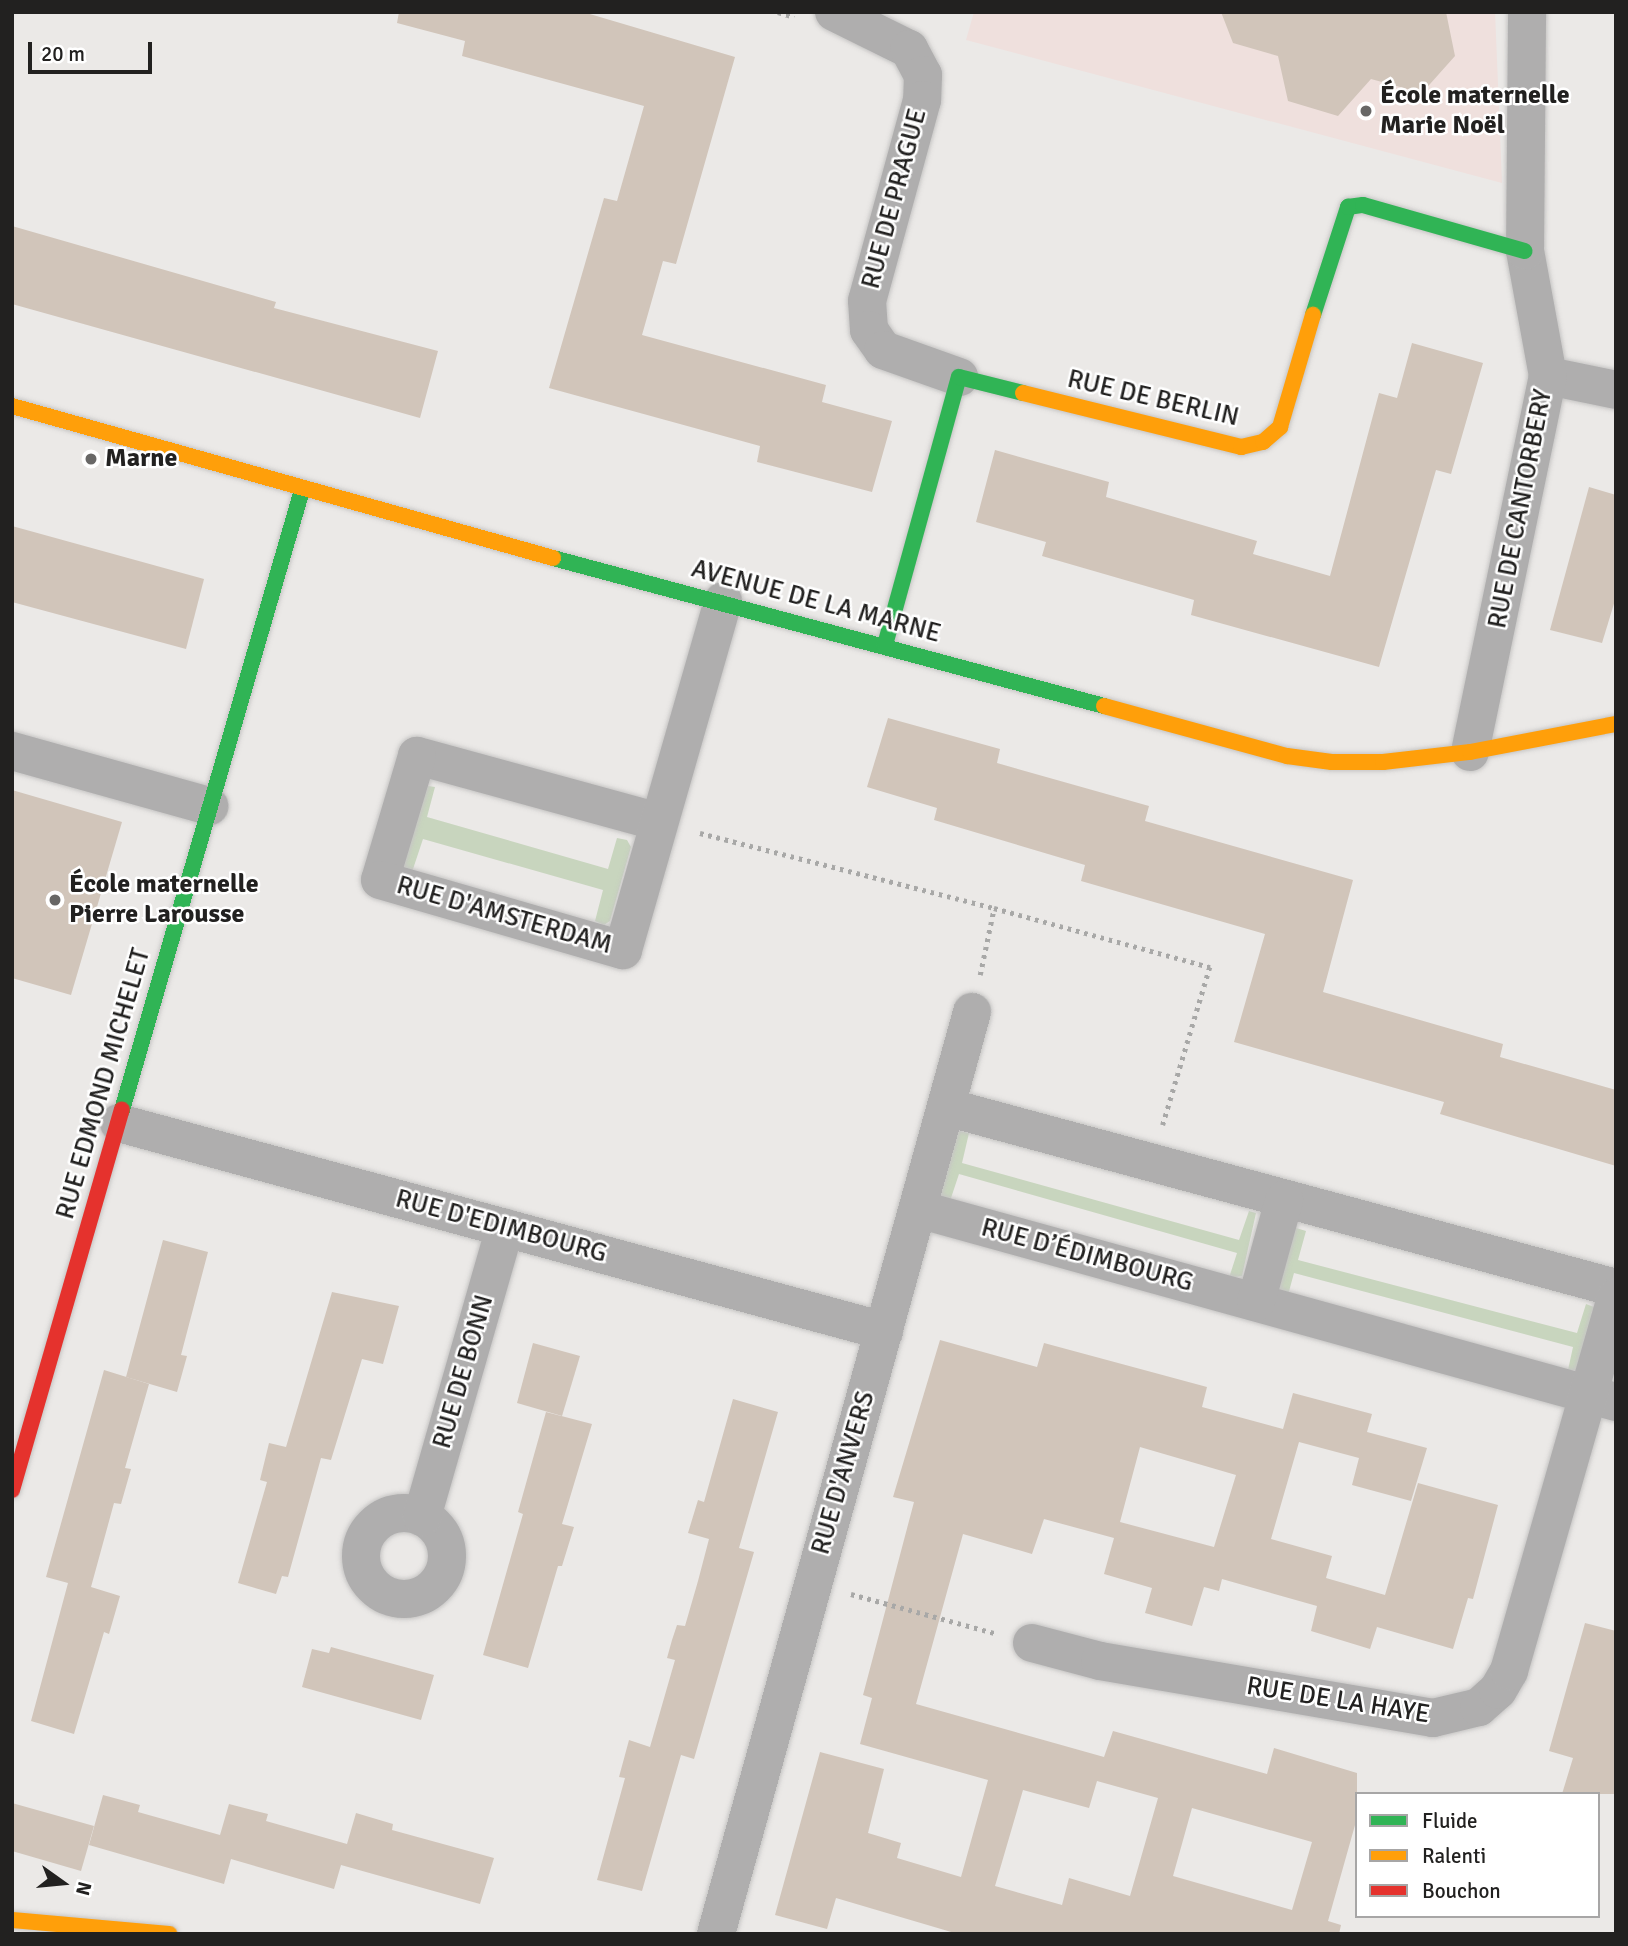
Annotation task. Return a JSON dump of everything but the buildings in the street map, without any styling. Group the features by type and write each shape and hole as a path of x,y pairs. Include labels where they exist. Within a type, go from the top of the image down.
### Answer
{"street":[{"name":"RUE DE PRAGUE","path":"834,12 909,50 923,75 922,100 867,301 869,330 883,350 959,377"},
{"name":"RUE DE CANTORBERY","path":"1470,752 1548,376 1525,251 1527,12"},
{"name":"RUE DE BERLIN","path":"959,377 1241,447 1263,442 1280,427 1340,220 1349,207 1363,205 1525,251"},
{"path":"1548,376 1616,390"},
{"path":"885,646 959,377"},
{"name":"AVENUE DE LA MARNE","path":"12,406 302,490 723,601 1287,756 1332,762 1382,762 1470,752 1616,724"},
{"name":"RUE EDMOND MICHELET","path":"12,1490 302,490"},
{"name":"RUE D'AMSTERDAM","path":"659,822 417,756 380,880 623,950 723,601"},
{"path":"12,751 209,806"},
{"name":"RUE D'ANVERS","path":"716,1934 972,1012"},
{"path":"946,1107 1616,1288"},
{"name":"RUE D'EDIMBOURG","path":"119,1123 884,1331"},
{"path":"1256,1302 1284,1200"},
{"name":"RUE D’ÉDIMBOURG","path":"918,1209 1603,1398"},
{"name":"RUE DE BONN","path":"422,1517 506,1228"},
{"path":"1603,1398 1616,1297"},
{"name":"RUE DE LA HAYE","path":"1032,1643 1100,1661 1433,1718 1479,1707 1498,1690 1509,1671 1603,1398"},
{"path":"12,1920 169,1934"}],"path":[{"path":"659,822 1210,967 1152,1162"},
{"path":"972,1012 994,908"},
{"path":"813,1584 965,1625"}],"shaded area":[{"name":"École maternelle Marie Noël","path":"974,12 1495,12 1502,183 966,40"}],"green space":[{"path":"428,786 435,787 427,817 608,869 617,838 627,840 631,847 610,921 604,925 595,921 603,890 423,839 412,872 404,869 401,863"},
{"path":"959,1131 969,1133 962,1163 1239,1240 1249,1211 1256,1213 1242,1276 1229,1278 1237,1253 959,1174 949,1204 938,1197 954,1134"},
{"path":"1296,1228 1306,1231 1298,1260 1577,1333 1586,1304 1594,1307 1579,1370 1568,1370 1573,1347 1294,1273 1288,1295 1278,1292"}],"traffic: fast":[{"path":"1313,315 1348,207 1363,205 1525,251"},
{"path":"885,645 959,377 1023,393"},
{"path":"122,1110 302,490"},
{"path":"553,558 1104,706"}],"traffic: slow":[{"path":"1023,393 1241,447 1263,442 1280,427 1313,315"},
{"path":"12,406 553,558"},
{"path":"1104,706 1287,756 1332,762 1383,762 1470,752 1616,724"},
{"path":"12,1920 169,1934"}],"traffic: jam":[{"path":"12,1490 122,1110"}],"place":[{"name":"École maternelle Marie Noël","path":"1366,111"},
{"name":"Marne","path":"91,459"},
{"name":"École maternelle Pierre Larousse","path":"55,900"}]}
